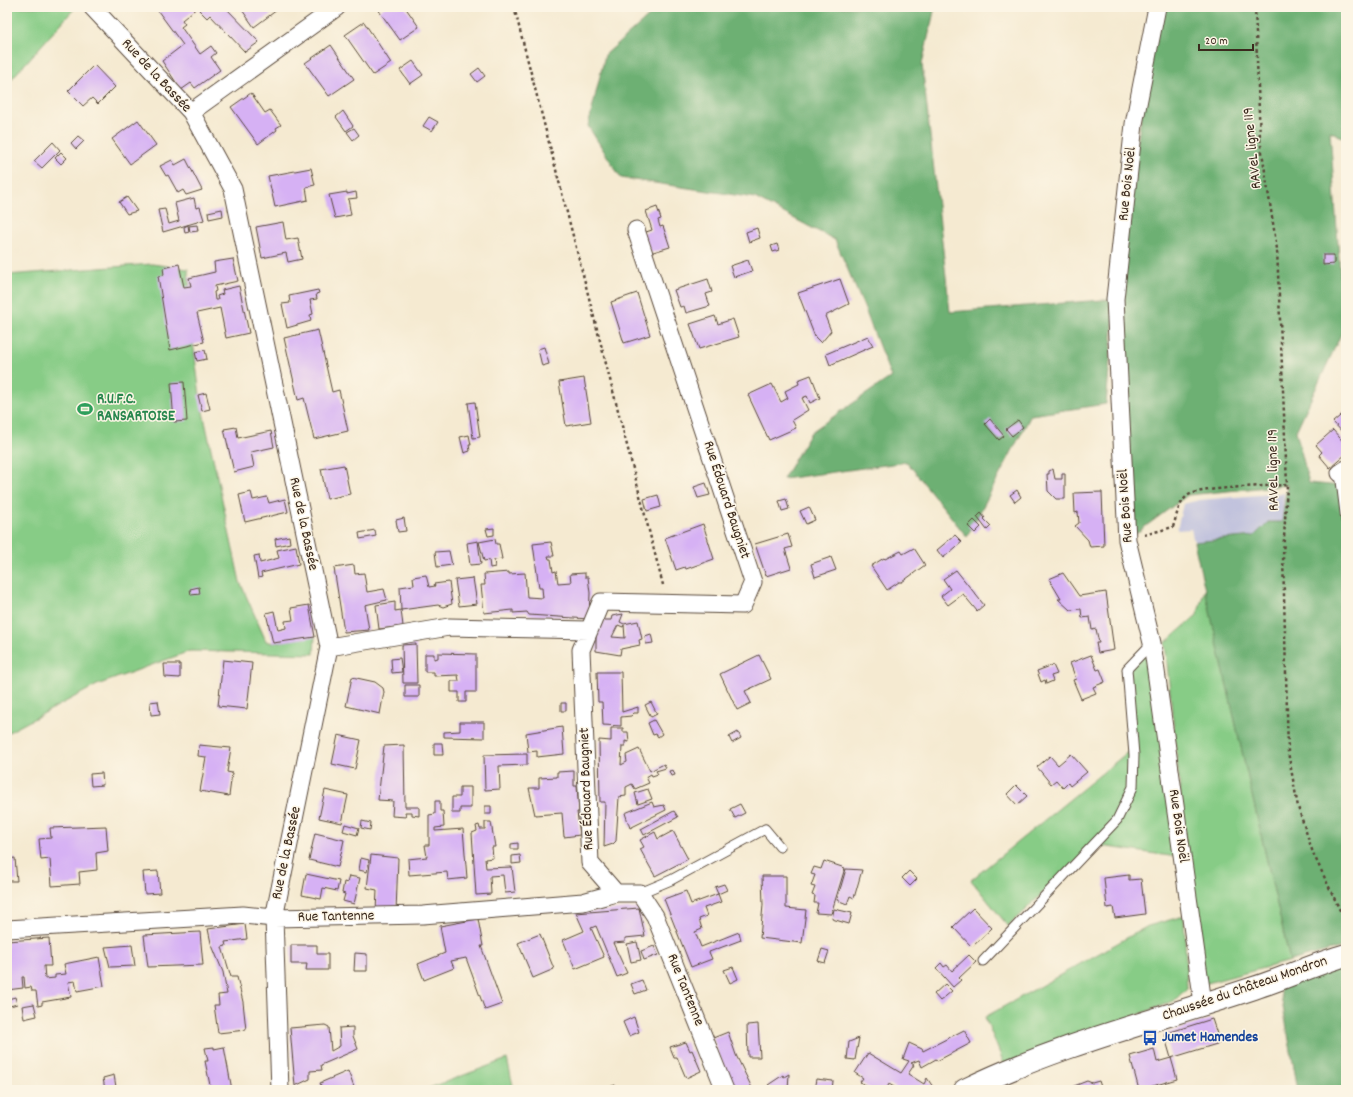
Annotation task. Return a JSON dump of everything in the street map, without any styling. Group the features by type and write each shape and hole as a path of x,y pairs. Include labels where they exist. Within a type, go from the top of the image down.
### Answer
{"main road":[{"name":"Chaussée du Château Mondron","path":"965,1090 1008,1069 1203,1003 1255,988 1337,958"}],"street":[{"name":"Rue de la Bassée","path":"92,7 191,112 233,189 329,647 274,918 280,1090"},
{"path":"191,112 337,7"},
{"name":"Rue Bois Noël","path":"1158,7 1134,124 1115,299 1127,540 1152,643 1203,1003"},
{"name":"Rue Édouard Baugniet","path":"616,893 590,863 581,650 601,602 743,605 753,582 636,230"},
{"path":"329,647 449,627 589,630"},
{"name":"Rue Tantenne","path":"7,929 243,914 274,918 423,915 583,902 616,893 640,893 655,916 725,1090"}],"lane":[{"path":"1343,471 1346,521"},
{"path":"983,961 1117,820 1133,787 1134,755 1127,669 1152,643"},
{"name":"Rue Tantenne","path":"640,893 671,880 765,830 780,847"}],"path":[{"path":"514,7 668,603"},
{"name":"RAVeL ligne 119","path":"1255,7 1260,139 1277,249 1287,485 1283,556 1288,752 1298,807 1313,853 1346,923"},
{"path":"1127,540 1173,527 1180,504 1188,495 1208,490 1287,485"}],"shaded area":[{"path":"1284,493 1282,522 1268,522 1254,536 1194,542 1191,529 1177,530 1183,504 1200,500"}],"green space":[{"path":"7,7 72,7 74,9 7,84"},
{"path":"659,7 935,7 922,64 950,312 1115,299 1157,7 1346,7 1346,139 1330,131 1344,328 1296,431 1309,483 1342,486 1346,521 1346,946 1290,961 1194,542 1254,536 1268,522 1282,522 1287,485 1188,495 1127,540 1115,304 1106,404 1031,415 967,537 907,462 783,479 811,432 891,377 864,307 835,240 755,198 621,178 588,126 605,55"},
{"path":"152,264 188,269 193,342 201,403 240,582 266,641 273,643 315,636 314,654 190,651 97,685 7,733 7,275"},
{"path":"1205,589 1290,961 1200,985 1165,643 1197,615"},
{"path":"1152,643 1177,857 1094,845 1008,926 971,880 1134,747 1127,669"},
{"path":"1184,916 1187,988 1174,1001 1005,1066 985,1017 1148,926"},
{"path":"1346,966 1346,1090 1298,1090 1278,979"},
{"path":"507,1059 514,1090 424,1090"}],"building":[{"path":"155,7 198,7 182,20 185,24 181,27 200,54 211,46 216,53 211,57 220,70 195,88 191,83 181,90 162,61 183,45"},
{"path":"202,7 225,7 259,42 245,52 210,15 207,18 199,10"},
{"path":"240,7 281,7 254,27"},
{"path":"385,7 405,7 419,27 400,40 379,11"},
{"path":"364,22 391,63 373,75 345,35"},
{"path":"331,45 354,79 329,96 305,63"},
{"path":"413,61 423,75 410,84 400,70"},
{"path":"94,65 115,87 98,104 92,98 83,106 68,91"},
{"path":"479,68 485,76 477,82 471,74"},
{"path":"251,93 265,113 270,110 281,125 276,128 277,130 258,144 231,107"},
{"path":"343,111 353,126 346,131 336,117"},
{"path":"429,117 438,122 432,131 423,126"},
{"path":"138,120 156,145 130,164 112,139"},
{"path":"354,128 359,135 353,140 347,132"},
{"path":"78,136 84,141 76,149 71,143"},
{"path":"53,142 60,150 42,168 34,161"},
{"path":"61,152 67,158 61,164 55,158"},
{"path":"186,159 202,190 186,195 183,190 178,193 168,175 166,176 160,166 172,160 175,165"},
{"path":"311,168 315,185 306,187 308,200 275,207 268,176"},
{"path":"347,192 347,194 356,192 357,198 348,199 351,215 335,218 329,195"},
{"path":"127,197 137,211 127,214 119,202"},
{"path":"194,198 196,208 200,207 204,220 163,232 158,210 165,209 169,224 179,221 175,203"},
{"path":"657,207 661,219 658,220 660,227 663,226 670,247 650,253 643,233 652,230 646,211"},
{"path":"222,209 223,216 209,219 208,212"},
{"path":"283,222 286,240 298,238 302,259 288,262 286,253 262,258 256,227"},
{"path":"188,225 189,232 185,233 184,227"},
{"path":"197,225 198,231 190,232 189,226"},
{"path":"757,228 760,238 749,242 746,232"},
{"path":"777,244 779,250 773,252 771,246"},
{"path":"1323,255 1334,255 1334,264 1323,265"},
{"path":"233,259 238,281 215,286 215,300 218,300 217,296 223,294 222,290 239,286 249,333 226,338 220,308 197,313 204,342 170,350 158,276 164,275 163,268 179,264 184,287 191,286 189,278 215,272 214,262"},
{"path":"748,260 752,271 734,277 730,266"},
{"path":"708,279 712,292 706,294 710,306 686,313 684,306 680,307 674,290"},
{"path":"840,279 849,304 825,316 831,331 821,343 815,337 798,293"},
{"path":"318,290 319,293 316,294 317,299 310,300 313,314 310,315 311,321 287,328 282,304 290,303 289,296"},
{"path":"637,293 650,335 624,343 611,302"},
{"path":"715,316 718,324 733,319 739,337 699,349 690,324"},
{"path":"318,330 332,392 339,390 348,431 314,439 304,398 298,400 284,338"},
{"path":"868,336 873,346 830,365 826,354"},
{"path":"544,347 549,364 542,366 538,349"},
{"path":"205,350 207,359 197,361 195,352"},
{"path":"811,375 820,398 810,403 807,396 802,398 808,410 792,420 796,428 769,440 748,395 772,384 781,402 788,398 785,391 799,384 798,380"},
{"path":"584,378 591,422 566,426 559,382"},
{"path":"184,382 187,421 174,422 171,383"},
{"path":"206,393 210,409 202,411 198,395"},
{"path":"475,402 480,437 473,438 468,403"},
{"path":"1346,411 1346,436 1333,422"},
{"path":"990,419 1004,436 999,440 985,424"},
{"path":"1018,420 1023,427 1012,436 1006,429"},
{"path":"236,427 238,438 271,431 274,447 251,452 254,467 234,472 224,429"},
{"path":"1333,430 1346,445 1346,454 1330,468 1319,455 1322,452 1316,445"},
{"path":"469,435 471,445 469,445 470,451 464,453 460,437"},
{"path":"344,465 350,494 327,499 321,469"},
{"path":"1053,469 1055,479 1062,479 1062,474 1065,474 1065,499 1056,499 1048,491 1047,474 1049,474 1049,471"},
{"path":"706,483 710,495 698,498 694,487"},
{"path":"1017,490 1021,497 1015,502 1010,495"},
{"path":"251,492 253,500 267,497 269,503 285,499 288,512 245,522 239,495"},
{"path":"1102,492 1104,546 1090,547 1088,540 1075,526 1079,523 1078,512 1075,513 1074,493"},
{"path":"658,495 661,507 647,511 644,499"},
{"path":"786,499 789,509 782,511 779,501"},
{"path":"809,507 815,520 806,524 800,511"},
{"path":"981,513 985,518 984,519 991,526 987,530 977,517"},
{"path":"404,518 406,531 398,532 396,520"},
{"path":"974,520 981,527 975,533 968,526"},
{"path":"703,524 714,559 686,569 685,567 676,570 665,538"},
{"path":"494,528 494,535 488,536 486,529"},
{"path":"375,530 376,536 360,539 359,533"},
{"path":"788,534 792,547 785,549 791,568 766,576 755,544"},
{"path":"955,535 962,542 943,558 937,550"},
{"path":"289,536 290,543 276,546 275,539"},
{"path":"495,539 496,544 499,544 502,559 494,560 495,567 490,568 489,560 484,561 479,542"},
{"path":"478,541 481,564 470,565 467,543"},
{"path":"551,542 554,556 548,556 549,559 551,559 553,572 556,571 558,583 571,582 570,574 585,573 585,577 588,577 590,593 589,619 529,615 527,612 513,613 513,610 484,613 481,585 485,585 484,574 509,572 509,574 525,573 527,597 543,598 542,588 539,588 533,544"},
{"path":"296,546 299,564 261,573 262,577 258,578 254,556 259,555 260,563 279,558 277,550"},
{"path":"914,548 925,565 902,582 899,582 887,590 871,566 884,558 885,559 901,551 903,554"},
{"path":"449,551 452,565 437,567 435,552"},
{"path":"831,557 836,570 815,577 811,564"},
{"path":"354,565 355,574 364,573 367,592 384,589 387,600 365,605 369,630 344,632 334,568"},
{"path":"956,570 984,605 977,611 963,594 948,605 941,596 950,589 943,579"},
{"path":"1063,573 1079,596 1106,592 1114,650 1098,653 1096,643 1099,643 1096,629 1092,630 1090,617 1082,618 1081,609 1070,610 1058,599 1061,599 1049,579"},
{"path":"426,575 429,587 435,586 434,584 449,582 452,604 443,607 438,605 401,610 400,587 414,585 413,577"},
{"path":"473,578 477,604 459,606 455,580"},
{"path":"199,587 200,594 191,595 190,589"},
{"path":"395,602 395,611 401,610 403,626 379,629 376,605"},
{"path":"309,605 315,637 273,643 266,613 274,611 278,630 286,628 285,621 293,620 291,608"},
{"path":"623,614 620,622 624,624 638,621 642,639 639,640 640,645 621,649 620,655 596,651 596,635 599,622 611,620 612,616","holes":["618,625 623,627 624,625 625,638 612,637"]},
{"path":"651,634 653,643 646,644 645,636"},
{"path":"416,644 417,683 403,683 402,645"},
{"path":"438,653 476,654 476,692 466,692 466,702 459,702 459,692 451,692 451,681 459,681 458,675 434,676 434,672 425,672 425,654 434,654 434,659 438,658"},
{"path":"759,655 771,679 745,691 751,703 737,710 720,674"},
{"path":"1091,655 1097,670 1100,669 1105,682 1093,687 1096,693 1081,699 1073,680 1076,679 1070,663"},
{"path":"400,658 402,672 392,673 391,659"},
{"path":"223,660 252,663 247,709 218,706"},
{"path":"164,664 180,664 180,678 165,677"},
{"path":"1053,665 1057,674 1051,676 1053,681 1046,684 1045,680 1041,682 1037,671"},
{"path":"597,672 621,672 622,712 638,707 638,713 634,713 631,716 621,717 621,726 603,725 602,702 598,702"},
{"path":"352,677 375,682 383,688 384,692 380,714 346,706"},
{"path":"405,685 419,685 419,697 405,697"},
{"path":"158,701 160,714 151,715 150,702"},
{"path":"651,702 657,714 651,717 645,705"},
{"path":"561,703 566,703 566,711 561,711"},
{"path":"654,720 662,734 658,737 656,734 653,735 648,723"},
{"path":"460,722 484,722 484,738 444,737 444,732 460,731"},
{"path":"562,727 564,754 537,757 537,751 528,752 526,733"},
{"path":"611,728 623,728 623,732 628,732 629,742 625,741 625,746 622,746 621,765 627,762 626,755 639,749 650,771 664,764 666,768 656,771 658,774 652,776 651,774 646,777 649,783 635,789 632,784 626,787 626,796 619,797 616,841 613,844 604,847 605,802 600,802 599,740 611,741"},
{"path":"738,732 741,738 732,743 729,737"},
{"path":"338,735 361,740 355,769 332,764"},
{"path":"434,743 442,743 443,755 434,755"},
{"path":"199,745 231,748 227,772 232,773 229,796 200,791 206,757 198,756"},
{"path":"404,745 405,807 419,807 419,816 412,815 412,812 405,812 406,817 392,816 393,801 378,800 384,746"},
{"path":"527,754 527,765 499,766 500,789 485,790 484,755"},
{"path":"1071,754 1087,772 1070,786 1068,783 1063,788 1056,780 1051,784 1037,767 1050,756 1058,765"},
{"path":"673,770 675,775 671,776 669,771"},
{"path":"574,771 574,786 577,786 579,812 577,812 580,835 564,837 562,813 535,815 529,788 539,788 539,778 557,777 557,772"},
{"path":"102,773 103,785 91,786 90,774"},
{"path":"1016,785 1027,796 1017,805 1007,794"},
{"path":"460,787 471,787 471,808 460,808 460,813 452,813 452,797 460,797"},
{"path":"648,789 652,799 638,804 635,793"},
{"path":"325,790 348,795 342,823 319,818"},
{"path":"435,801 440,801 440,811 443,811 444,827 435,828 435,831 463,829 467,878 448,880 447,872 409,875 408,859 427,857 425,845 429,845 429,815 435,814"},
{"path":"652,802 654,807 664,805 666,810 630,828 625,813"},
{"path":"740,804 745,813 735,818 730,809"},
{"path":"485,806 491,806 491,814 485,814"},
{"path":"674,811 678,817 644,835 641,829"},
{"path":"362,821 371,823 370,830 361,828"},
{"path":"485,822 491,822 495,847 492,847 493,858 485,859 486,868 512,867 515,892 505,893 503,875 490,876 491,894 476,895 472,833 477,831 476,826 479,825 480,829 485,829"},
{"path":"345,824 359,828 357,835 343,831"},
{"path":"106,826 108,851 96,853 97,870 79,872 80,884 52,886 50,859 41,860 39,839 51,838 50,828"},
{"path":"673,831 688,859 655,876 640,849 644,847 640,840 655,832 658,839"},
{"path":"315,833 344,840 338,867 309,860"},
{"path":"518,843 518,849 511,849 511,844"},
{"path":"371,855 398,858 396,912 376,911 377,890 367,888"},
{"path":"520,855 521,863 512,864 512,856"},
{"path":"15,858 17,881 7,881 7,859"},
{"path":"361,858 369,860 367,872 359,870"},
{"path":"824,861 845,868 831,914 816,913 818,903 814,903 815,896 812,895 815,887 811,886 815,875 811,874 814,867 821,869"},
{"path":"846,869 862,870 854,898 850,896 847,904 837,900"},
{"path":"158,871 160,893 145,894 143,872"},
{"path":"909,871 917,879 910,886 902,878"},
{"path":"306,874 339,881 337,891 323,888 321,899 302,895"},
{"path":"1129,875 1129,880 1141,879 1145,914 1115,918 1113,907 1107,908 1104,878"},
{"path":"349,876 360,878 354,904 343,901 345,894 342,893 344,882 347,883"},
{"path":"762,876 786,876 786,908 806,910 802,943 760,938 763,905"},
{"path":"724,884 727,890 718,894 715,887"},
{"path":"686,891 691,904 718,894 721,902 704,908 707,916 699,919 702,929 695,932 701,947 739,932 741,940 709,952 712,959 691,967 664,899"},
{"path":"639,908 645,936 625,938 625,942 613,943 627,973 617,977 596,926 591,928 604,957 575,969 563,940 584,931 576,913"},
{"path":"973,908 992,928 972,947 953,927"},
{"path":"834,909 852,913 849,924 832,919"},
{"path":"478,919 483,946 481,946 502,1004 485,1010 466,958 451,961 454,968 424,980 418,964 445,953 440,926"},
{"path":"245,924 247,939 225,942 226,946 222,947 231,977 237,977 243,1002 246,1030 218,1033 214,1005 219,1005 218,995 227,994 223,972 211,943 208,929"},
{"path":"200,932 203,965 148,967 144,935"},
{"path":"540,934 554,969 533,978 518,943"},
{"path":"49,938 51,966 44,966 45,979 55,978 55,975 66,974 64,964 99,957 104,986 77,991 75,981 68,982 71,997 42,1002 42,1005 38,1006 36,991 32,991 31,987 25,988 24,977 22,977 23,988 7,990 7,941"},
{"path":"637,942 641,960 631,962 627,944"},
{"path":"132,945 135,966 110,967 105,947"},
{"path":"291,945 317,945 317,954 328,954 328,970 306,970 307,964 291,964"},
{"path":"654,946 658,955 644,960 641,951"},
{"path":"822,949 829,951 825,963 818,961"},
{"path":"355,953 367,954 367,971 354,971"},
{"path":"969,955 976,962 959,978 961,980 953,987 936,968 941,963 944,967 947,965 952,971"},
{"path":"733,967 738,979 730,983 724,970"},
{"path":"642,980 646,990 635,994 631,984"},
{"path":"945,984 952,991 940,1001 934,994"},
{"path":"15,997 17,1004 10,1006 8,999"},
{"path":"34,1004 37,1016 24,1019 22,1006"},
{"path":"634,1017 639,1032 629,1036 623,1022"},
{"path":"1212,1019 1220,1043 1171,1058 1164,1034"},
{"path":"758,1024 760,1057 748,1057 747,1025"},
{"path":"325,1025 329,1027 331,1051 340,1046 339,1028 353,1027 353,1036 358,1049 321,1065 322,1070 310,1071 310,1079 295,1086 290,1028"},
{"path":"964,1030 971,1043 937,1061 936,1059 922,1067 919,1060 911,1063 914,1065 908,1074 924,1084 927,1078 935,1090 899,1090 889,1084 886,1090 872,1090 860,1082 863,1078 855,1073 868,1053 901,1073 909,1061 903,1059 909,1043 922,1049 923,1051"},
{"path":"728,1032 736,1055 753,1090 735,1090 727,1077 713,1038"},
{"path":"859,1038 855,1060 847,1059 849,1042"},
{"path":"686,1042 690,1051 692,1050 701,1071 686,1078 677,1057 674,1057 670,1047"},
{"path":"214,1047 214,1049 224,1047 232,1090 211,1090 205,1061 208,1061 205,1048"},
{"path":"1154,1049 1157,1062 1171,1058 1177,1079 1139,1090 1130,1056"},
{"path":"348,1071 355,1090 323,1090 320,1083"},
{"path":"789,1074 788,1089 772,1090 768,1085 783,1075 784,1077"},
{"path":"114,1075 116,1087 105,1090 103,1078"},
{"path":"816,1079 833,1081 832,1090 814,1090"},
{"path":"1087,1081 1092,1083 1099,1081 1102,1090 1070,1090 1069,1088"},
{"path":"615,1085 617,1090 611,1090 609,1087"}],"place":[{"name":"R.U.F.C. RANSARTOISE","path":"85,409"},
{"name":"Jumet Hamendes","path":"1150,1038"}]}
